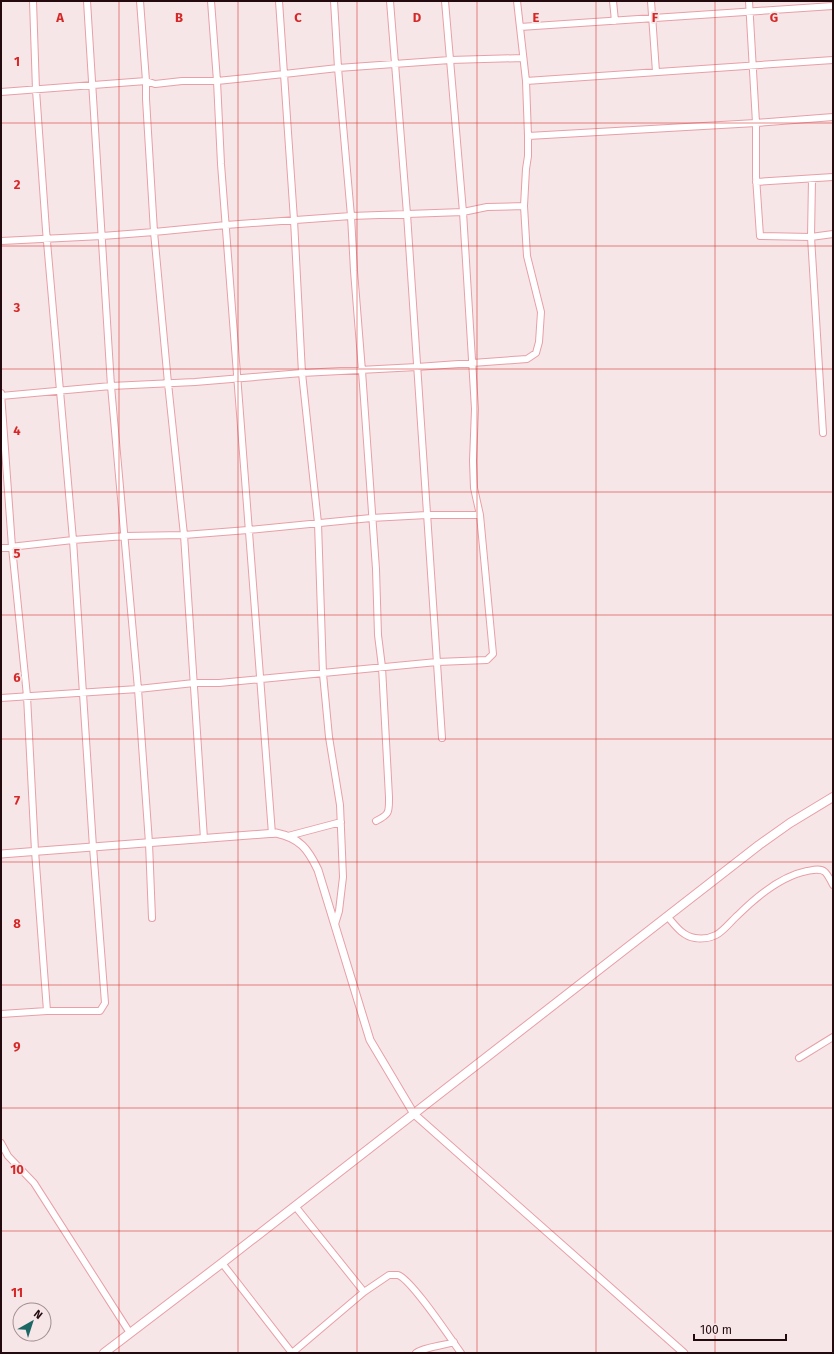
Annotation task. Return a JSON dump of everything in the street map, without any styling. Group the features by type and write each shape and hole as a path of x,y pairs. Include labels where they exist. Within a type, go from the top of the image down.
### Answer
{"main road":[{"path":"104,1353 777,832 833,797"}],"street":[{"path":"1,1014 47,1011 100,1011 105,1003 93,847 73,540 36,90 33,1"},
{"path":"87,1 111,386 138,689 152,918"},
{"path":"140,1 154,232 184,535 204,839"},
{"path":"211,1 221,164 259,680 272,834"},
{"path":"279,1 294,220 302,373 318,523 323,674 329,737 340,805 344,877 340,911 335,924"},
{"path":"334,1 338,68 351,216 371,518 376,569 378,635 382,667 389,811 384,817 376,822"},
{"path":"390,1 407,214 442,738"},
{"path":"1,698 138,689 194,683 259,680 437,662 487,660 493,654 480,515 474,488 476,409 463,212 445,1"},
{"path":"1,396 168,382 417,367 527,358 536,354 539,342 541,312 527,256 524,206 528,156 526,81 517,1"},
{"path":"613,1 615,21"},
{"path":"651,1 656,72"},
{"path":"749,1 756,123 756,182 760,236 811,237 833,234"},
{"path":"520,27 833,6"},
{"path":"1,92 146,81 155,84 182,81 217,81 338,68 450,60 523,58"},
{"path":"526,81 753,64 833,60"},
{"path":"528,136 756,123 833,117"},
{"path":"756,182 833,177"},
{"path":"812,179 811,237 823,434"},
{"path":"1,241 102,236 226,224 351,216 463,212 487,207 524,206"},
{"path":"1,393 12,547 27,696 35,851 47,1011"},
{"path":"1,548 73,540 125,536 184,535 371,518 427,515 480,515"},
{"path":"1,854 272,834 288,836 341,822"},
{"path":"288,836 299,843 311,855 318,870 370,1040 414,1114 683,1353"},
{"path":"667,916 684,935 697,938 710,938 718,934 766,891 788,878 802,872 820,870 825,872 833,885"},
{"path":"799,1058 833,1037"},
{"path":"1,1143 3,1152 34,1183 130,1333"},
{"path":"295,1206 364,1292"},
{"path":"222,1263 292,1353 364,1292 388,1275 398,1276 410,1285 461,1353"},
{"path":"416,1353 426,1348 454,1342"}]}
